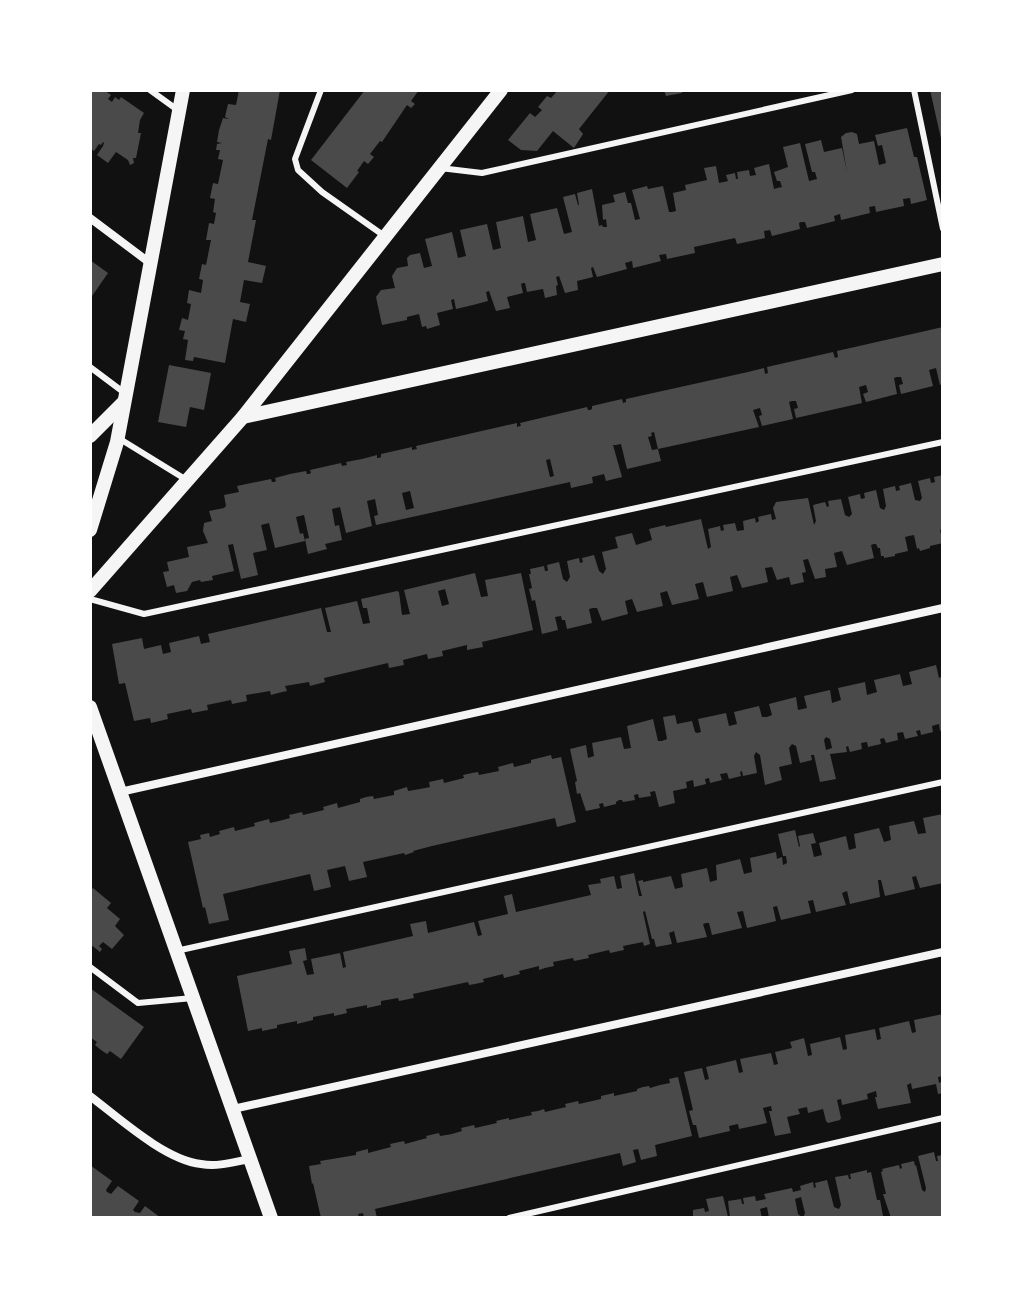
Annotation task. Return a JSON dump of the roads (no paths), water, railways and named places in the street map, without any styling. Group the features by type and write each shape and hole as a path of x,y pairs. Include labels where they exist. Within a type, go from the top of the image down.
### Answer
{"street":[{"path":"90,530 118,438 183,90"},
{"path":"90,591 243,417 501,90"},
{"path":"90,218 151,264"},
{"path":"243,417 943,264"},
{"path":"90,436 125,398"},
{"path":"120,792 943,608"},
{"path":"90,707 271,1218"},
{"path":"233,1109 943,952"},
{"path":"90,1096 169,1154 185,1161 221,1165 250,1159"}],"lane":[{"path":"150,90 179,111"},
{"path":"321,90 295,159 298,170 322,192 386,237"},
{"path":"440,168 482,173 852,90"},
{"path":"914,90 943,229"},
{"path":"90,367 125,398"},
{"path":"118,438 188,481"},
{"path":"90,599 144,614 943,442"},
{"path":"176,951 943,782"},
{"path":"90,967 138,1003 193,998"},
{"path":"509,1218 943,1118"}]}
